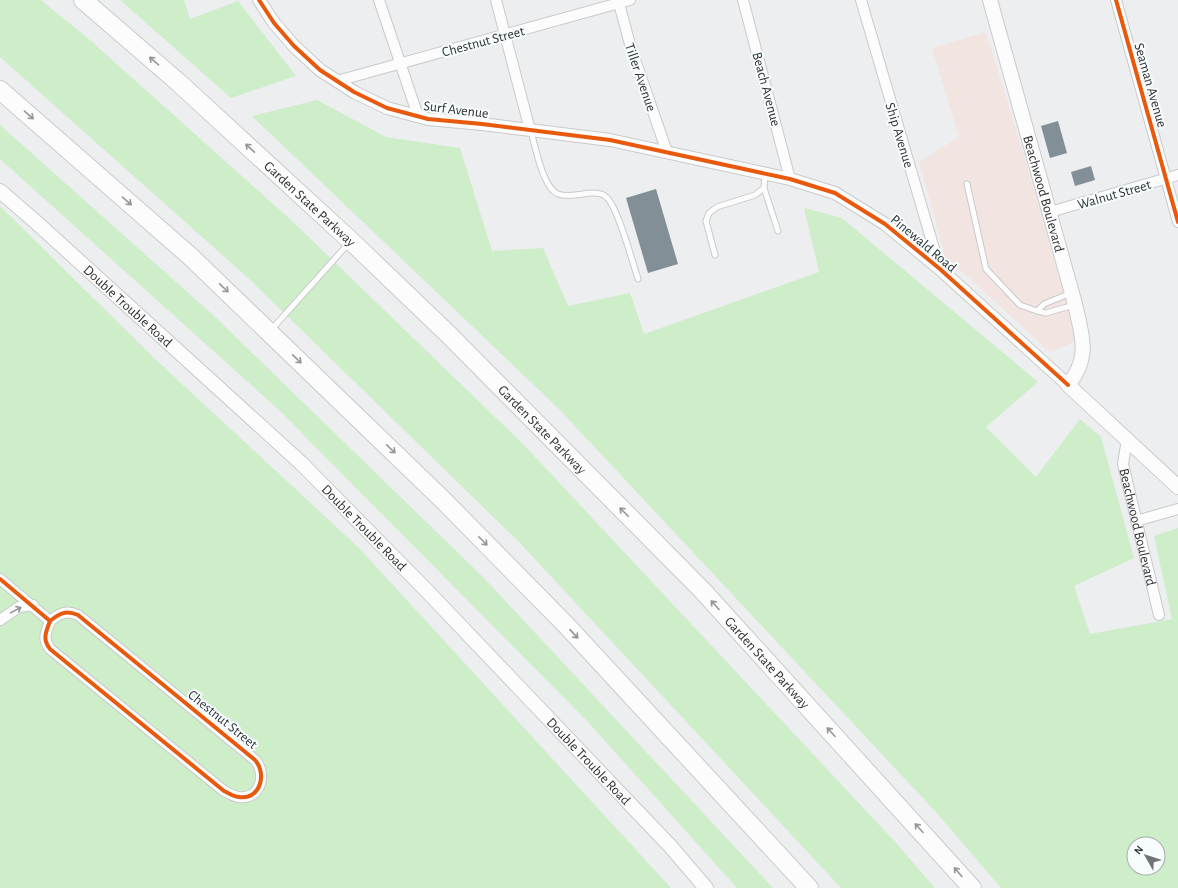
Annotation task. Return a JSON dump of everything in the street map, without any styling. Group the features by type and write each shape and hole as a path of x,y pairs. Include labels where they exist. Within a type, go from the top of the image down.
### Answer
{"highway":[{"name":"Garden State Parkway","path":"83,0 178,82 351,241 448,334 702,590 972,888"},
{"path":"0,90 191,257 443,500 567,626 809,888"}],"main road":[{"name":"Beachwood Boulevard","path":"990,0 1074,298 1082,336 1083,357 1075,377 1068,385"},
{"name":"Double Trouble Road","path":"0,191 43,228 301,463 427,591 671,847 706,888"},
{"name":"Pinewald Road","path":"1068,385 1178,487"}],"street":[{"name":"Surf Avenue","path":"259,0 274,23 294,46 320,70 354,92 387,108 428,119 610,140 667,152"},
{"path":"379,0 418,116"},
{"path":"496,0 530,130"},
{"name":"Chestnut Street","path":"336,81 506,35 618,2 630,0"},
{"name":"Beach Avenue","path":"743,0 790,179"},
{"name":"Ship Avenue","path":"861,0 940,269"},
{"name":"Seaman Avenue","path":"1116,0 1178,222"},
{"name":"Tiller Avenue","path":"618,2 631,48 667,152"},
{"name":"Pinewald Road","path":"667,152 790,179 835,193 853,203 885,224 940,269 1068,385"},
{"name":"Walnut Street","path":"1050,212 1178,175"},
{"name":"Beachwood Boulevard","path":"1127,439 1123,464 1159,614"},
{"path":"1136,520 1178,509"},
{"path":"0,580 33,605 50,621"},
{"path":"0,620 19,608 33,605"},
{"name":"Chestnut Street","path":"70,612 78,615 255,760 260,766 262,774 262,782 256,791 248,796 240,798 224,791 50,649 45,642 45,633 50,621 60,613 70,612"}],"lane":[{"path":"530,130 546,179 551,188 558,194 597,194 606,197 614,208 638,279"},
{"path":"765,173 764,188 778,231"},
{"path":"967,184 986,269 1020,305 1037,311 1046,313 1074,298"},
{"path":"714,255 706,221 708,213 717,206 755,195 764,188"},
{"path":"269,332 351,241"},
{"path":"1037,311 1044,304 1074,298"}],"shaded area":[{"path":"986,32 1029,172 1077,341 1050,352 945,256 919,162 959,137 932,48"}],"green space":[{"path":"0,0 41,0 91,41 291,220 523,444 897,844 935,888 841,888 520,543 247,277 0,57"},
{"path":"120,0 184,0 190,19 238,1 296,76 231,98"},
{"path":"317,100 386,137 460,148 492,251 543,248 568,306 630,293 644,334 819,272 804,208 842,218 1038,382 986,427 1036,477 1080,419 1101,437 1134,558 1074,586 1090,634 1172,619 1154,536 1178,528 1178,888 1001,888 935,811 559,409 252,116"},
{"path":"0,125 212,314 484,578 773,888 737,888 588,722 278,409 0,159"},
{"path":"0,206 154,358 358,547 671,888 0,888"}],"building":[{"path":"1058,121 1067,153 1050,158 1041,126"},
{"path":"1091,166 1095,180 1075,186 1071,172"},
{"path":"656,189 678,264 648,273 626,198"}],"cycle path":[{"path":"259,0 274,23 294,46 320,70 354,92 387,108 428,119 482,124 610,140 790,179 835,193 885,224 940,269 1068,385"},
{"path":"1116,0 1178,222"},
{"path":"0,579 50,621 45,639 50,649 224,791 235,796 246,797 257,790 260,784 261,772 259,765 255,760 78,615 63,613 50,621"}]}
